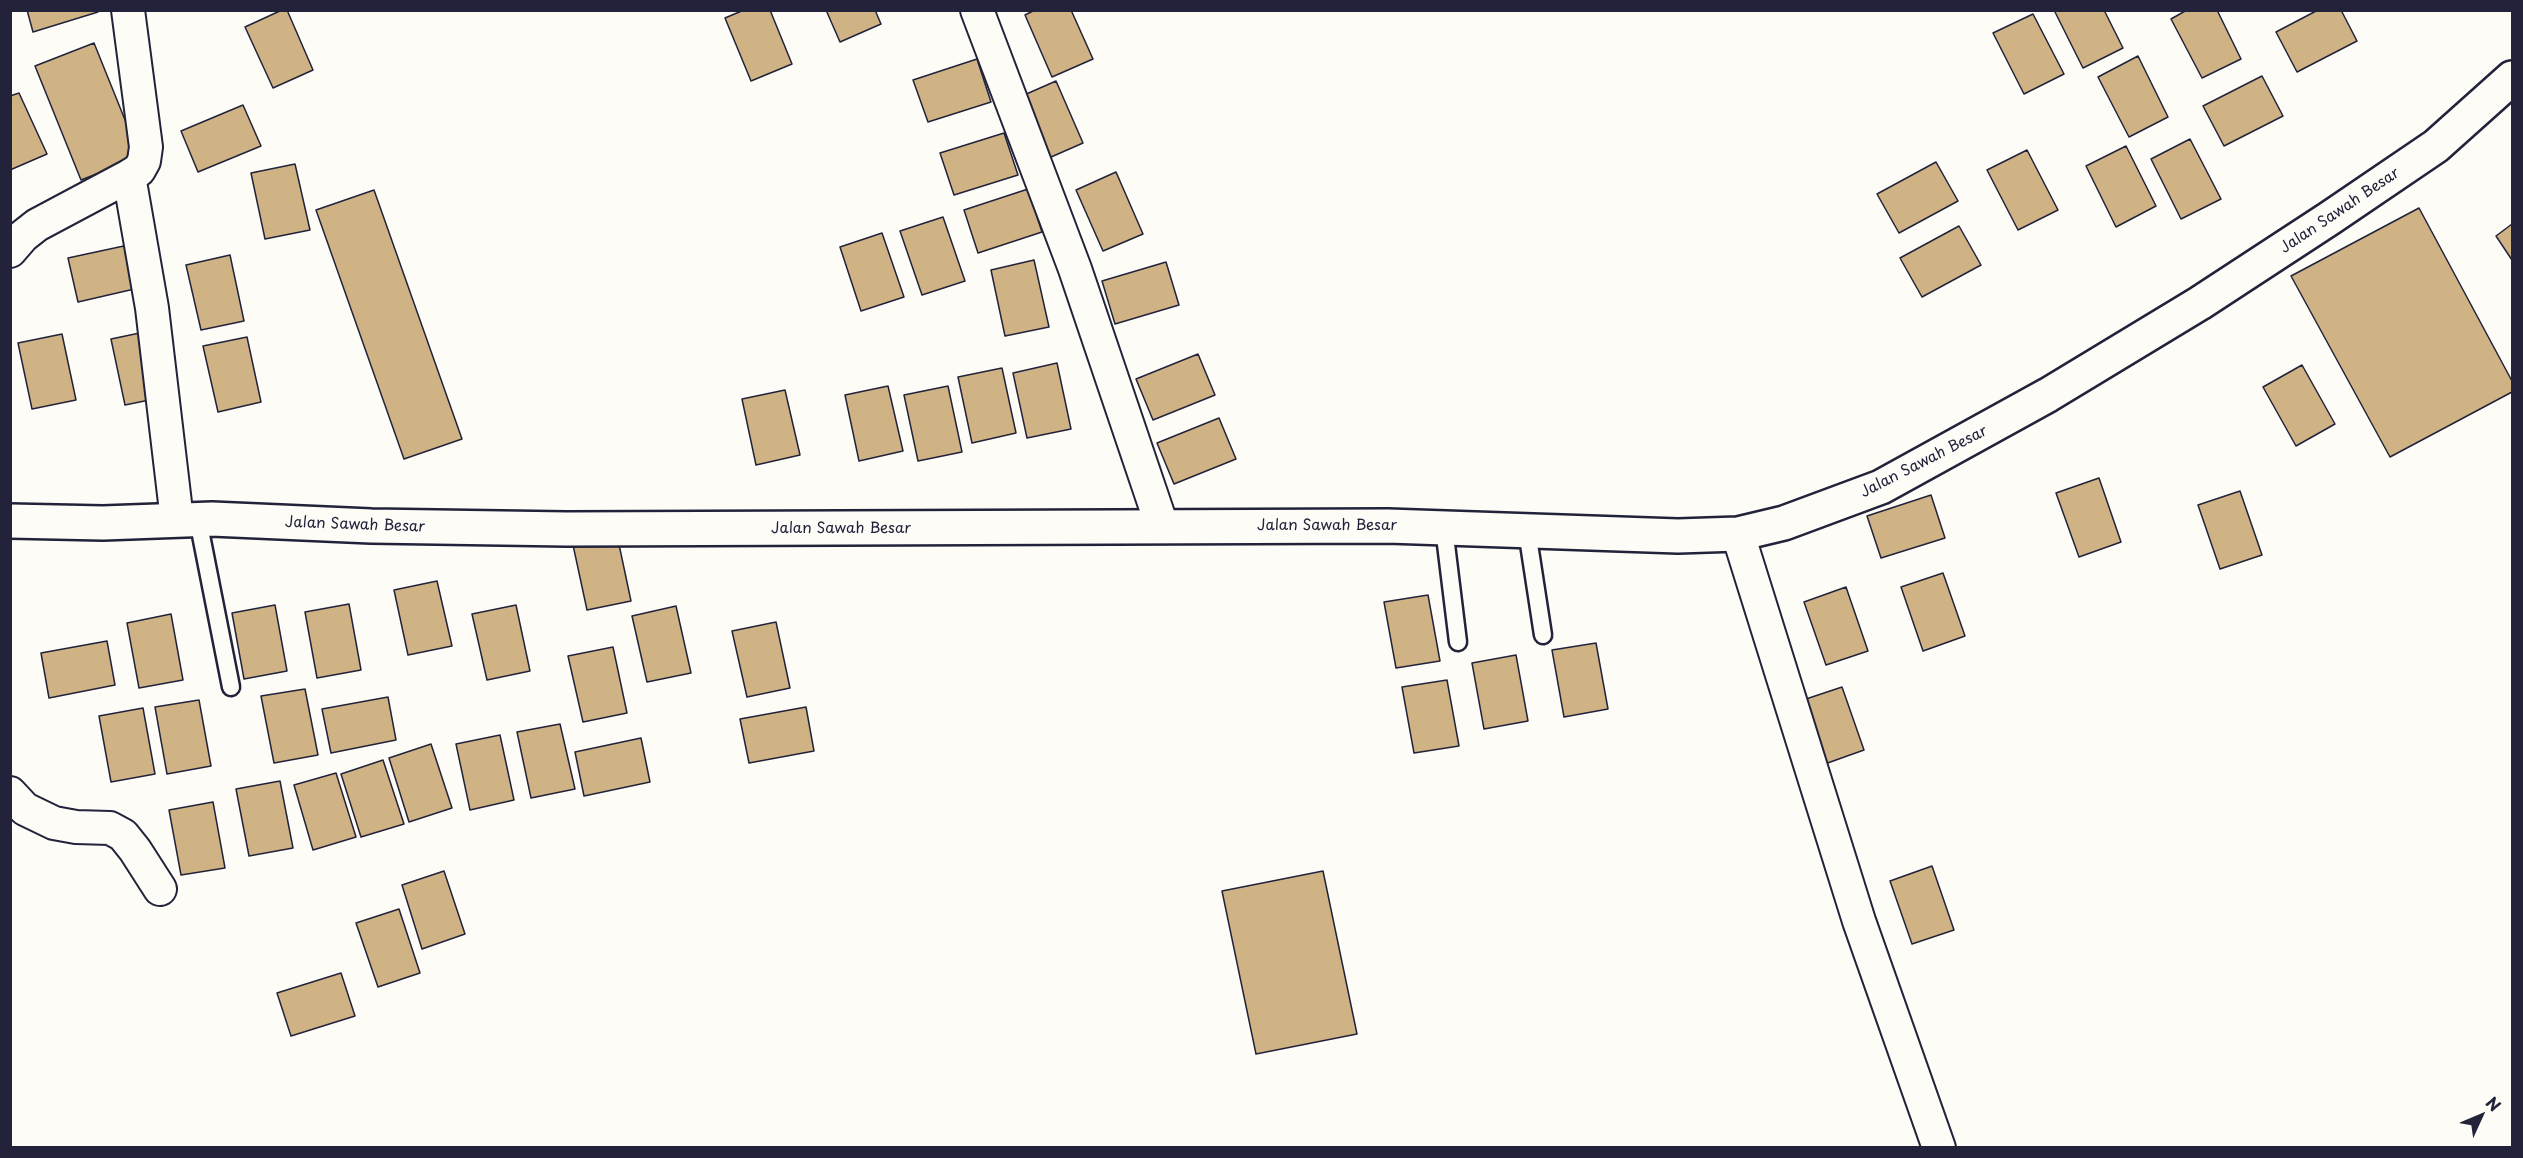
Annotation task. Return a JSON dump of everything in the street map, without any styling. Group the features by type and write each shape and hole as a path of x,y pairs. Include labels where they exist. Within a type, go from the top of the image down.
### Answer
{"main road":[{"name":"Jalan Sawah Besar","path":"10,521 103,523 187,520 567,530 1162,526 1444,528 1678,536 1738,534 1784,523 1881,487 2048,395 2200,303 2331,218 2436,146 2512,78"}],"street":[{"path":"10,251 37,225 139,170 144,160 146,147 128,10"},
{"path":"977,10 1075,269 1162,526"},
{"path":"129,176 187,520"},
{"path":"1738,534 1859,921 1939,1148"},
{"path":"10,793 26,809 54,823 76,827 110,828 123,835 160,889"}],"lane":[{"path":"187,520 231,687"},
{"path":"1444,528 1458,642"},
{"path":"1527,531 1543,635"}],"building":[{"path":"27,10 97,10 98,12 33,32"},
{"path":"282,10 287,10 313,70 273,88 245,27"},
{"path":"744,10 770,10 792,64 751,81 725,18"},
{"path":"826,10 875,10 881,24 840,42"},
{"path":"1035,10 1071,10 1093,59 1052,77 1025,15"},
{"path":"2054,10 2104,10 2123,48 2083,68"},
{"path":"2187,10 2217,10 2241,59 2202,78 2171,19"},
{"path":"2318,10 2341,10 2357,41 2297,72 2276,32"},
{"path":"2033,14 2064,74 2024,94 1993,33"},
{"path":"94,43 140,157 81,180 35,66"},
{"path":"2138,56 2168,117 2129,137 2098,77"},
{"path":"977,59 991,102 928,122 913,80"},
{"path":"2262,76 2283,116 2224,146 2203,106"},
{"path":"1056,81 1083,143 1042,161 1015,99"},
{"path":"19,93 47,154 10,170 10,96"},
{"path":"243,105 261,146 198,172 181,131"},
{"path":"1004,133 1018,175 954,195 940,153"},
{"path":"2190,139 2221,199 2181,219 2151,159"},
{"path":"2126,146 2156,206 2116,227 2086,166"},
{"path":"2027,150 2058,210 2018,230 1987,170"},
{"path":"1936,162 1958,201 1899,233 1877,194"},
{"path":"295,164 310,230 265,239 251,173"},
{"path":"1116,172 1143,234 1103,251 1076,190"},
{"path":"1028,189 1042,232 978,253 964,210"},
{"path":"374,190 462,439 404,459 316,210"},
{"path":"2419,208 2512,381 2512,392 2390,457 2291,276"},
{"path":"943,217 965,281 922,295 900,231"},
{"path":"2512,224 2512,260 2496,236"},
{"path":"1959,226 1981,265 1922,297 1900,258"},
{"path":"882,233 904,297 861,311 840,247"},
{"path":"133,244 143,287 78,302 68,258"},
{"path":"230,255 244,321 201,330 186,265"},
{"path":"1034,260 1049,327 1005,336 991,270"},
{"path":"1166,262 1179,305 1115,324 1102,281"},
{"path":"154,330 169,396 125,405 111,339"},
{"path":"62,334 76,400 32,409 18,343"},
{"path":"247,337 261,402 218,412 203,346"},
{"path":"1198,354 1215,395 1153,420 1136,379"},
{"path":"1057,363 1071,429 1027,438 1013,373"},
{"path":"2302,365 2335,424 2296,446 2263,387"},
{"path":"1002,368 1016,433 972,443 958,377"},
{"path":"888,386 903,451 859,461 845,395"},
{"path":"948,386 962,452 918,461 904,395"},
{"path":"785,390 800,455 756,465 742,399"},
{"path":"1219,418 1236,459 1174,484 1157,443"},
{"path":"2099,478 2121,542 2079,557 2056,493"},
{"path":"2240,491 2262,555 2220,569 2198,505"},
{"path":"1931,495 1945,538 1881,558 1867,516"},
{"path":"617,535 631,601 587,610 573,545"},
{"path":"1943,573 1965,636 1923,651 1901,587"},
{"path":"437,581 452,646 408,655 394,590"},
{"path":"1846,587 1868,651 1826,665 1804,602"},
{"path":"1428,595 1440,661 1396,668 1384,602"},
{"path":"349,604 361,670 317,678 305,612"},
{"path":"275,605 287,671 244,679 232,613"},
{"path":"516,605 530,671 487,680 472,614"},
{"path":"676,606 691,673 647,682 632,616"},
{"path":"171,614 183,680 139,688 127,623"},
{"path":"776,622 790,688 747,697 732,631"},
{"path":"107,641 115,685 49,698 41,653"},
{"path":"1596,643 1608,709 1564,717 1552,650"},
{"path":"613,647 627,713 583,722 568,656"},
{"path":"1516,655 1528,721 1484,729 1472,663"},
{"path":"1447,680 1459,746 1414,753 1402,687"},
{"path":"1842,687 1864,750 1822,765 1800,701"},
{"path":"305,689 318,755 274,763 261,696"},
{"path":"388,697 396,740 331,753 322,709"},
{"path":"199,700 211,766 167,774 155,707"},
{"path":"806,707 814,751 749,763 740,719"},
{"path":"143,708 155,774 111,782 99,716"},
{"path":"560,724 575,789 531,798 517,732"},
{"path":"500,735 514,800 470,810 456,744"},
{"path":"641,738 650,782 584,796 575,752"},
{"path":"431,744 452,808 409,822 389,758"},
{"path":"383,760 404,824 361,837 341,774"},
{"path":"336,773 356,837 313,850 294,785"},
{"path":"280,781 293,848 249,856 236,789"},
{"path":"213,802 225,868 181,875 169,810"},
{"path":"1932,866 1954,930 1912,944 1890,881"},
{"path":"444,871 465,934 422,949 402,885"},
{"path":"1323,871 1357,1034 1256,1054 1222,891"},
{"path":"399,909 420,973 378,987 356,923"},
{"path":"341,973 355,1016 291,1036 277,993"}]}
